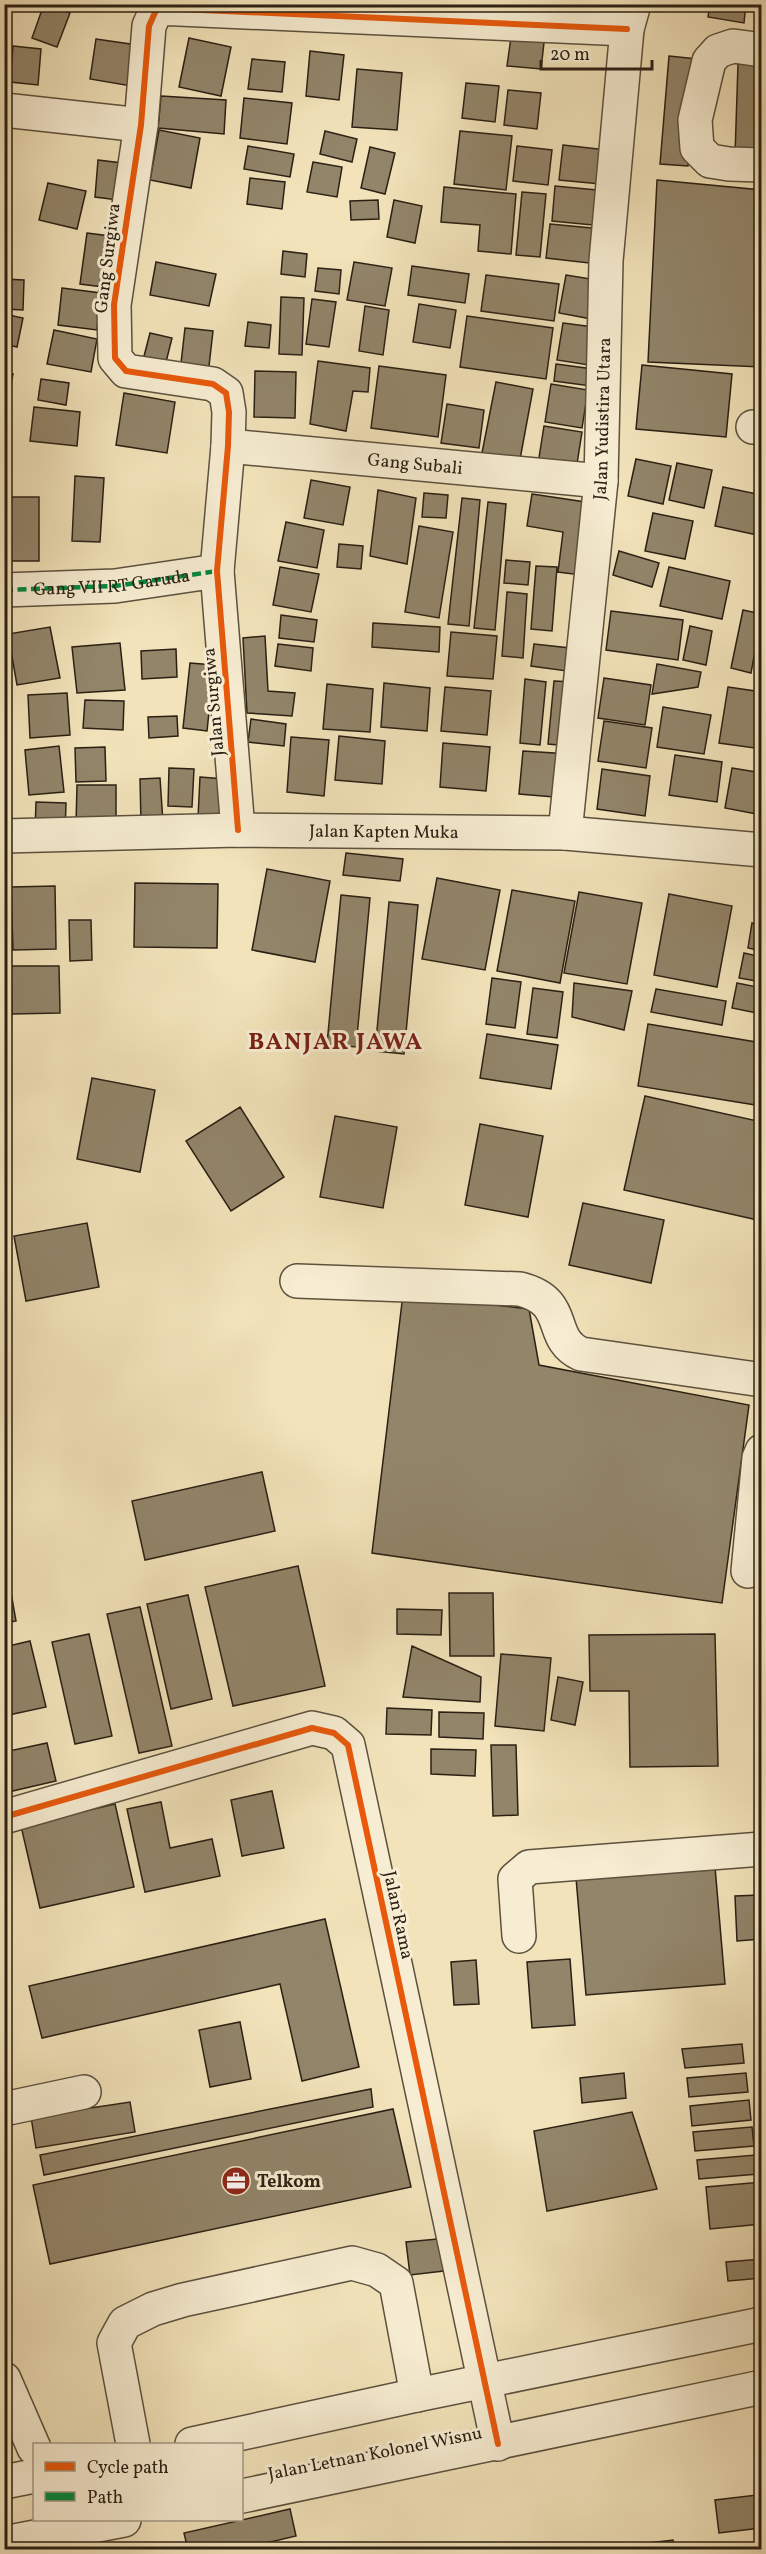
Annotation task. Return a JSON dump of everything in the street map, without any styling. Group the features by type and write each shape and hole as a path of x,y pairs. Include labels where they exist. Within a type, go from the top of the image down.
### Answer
{"street":[{"path":"169,7 630,17"},
{"name":"Gang Surgiwa","path":"169,7 149,26 141,125 114,304 116,358 126,371 213,384 226,393 229,412 228,446 217,571"},
{"name":"Jalan Yudistira Utara","path":"565,833 601,481 606,261 630,17"},
{"path":"762,50 733,46 718,51 709,61 695,120 697,148 710,161 762,165"},
{"path":"4,110 141,125"},
{"name":"Gang Subali","path":"228,446 601,481"},
{"name":"Gang VII RT Garuda","path":"4,590 115,586 217,571"},
{"name":"Jalan Surgiwa","path":"217,571 238,830"},
{"name":"Jalan Kapten Muka","path":"4,836 238,830 565,833 762,850"},
{"path":"297,1281 520,1289 534,1293 547,1301 557,1319 565,1342 581,1354 762,1380"},
{"path":"748,1571 759,1458 762,1451"},
{"name":"Jalan Rama","path":"4,1817 312,1728 334,1733 348,1745 498,2444"},
{"path":"519,1936 515,1879 529,1867 762,1849"},
{"path":"4,2109 84,2092"},
{"path":"133,2443 114,2343 125,2323 153,2309 183,2300 352,2263 377,2270 396,2283 417,2395"},
{"path":"201,2443 417,2395 762,2324"},
{"path":"4,2379 33,2446"},
{"name":"Jalan Letnan Kolonel Wisnu","path":"243,2496 762,2387"},
{"path":"4,2482 33,2476"},
{"path":"4,2543 63,2525 112,2521"}],"building":[{"path":"44,4 70,13 57,47 32,38"},
{"path":"710,4 746,4 744,23 708,17"},
{"path":"512,30 545,34 541,69 507,66"},
{"path":"189,38 231,47 221,96 179,87"},
{"path":"96,39 137,45 131,86 90,79"},
{"path":"13,46 41,49 38,85 10,82"},
{"path":"310,51 344,55 339,100 306,96"},
{"path":"669,56 697,59 688,166 660,164"},
{"path":"252,59 285,62 282,92 248,89"},
{"path":"738,64 762,65 762,156 735,155"},
{"path":"357,69 402,73 397,130 352,127"},
{"path":"466,83 499,86 495,122 462,118"},
{"path":"508,90 541,93 537,129 504,125"},
{"path":"161,96 226,100 224,134 158,128"},
{"path":"244,98 292,103 287,144 240,138"},
{"path":"159,130 200,138 191,188 150,180"},
{"path":"325,131 357,139 352,162 320,154"},
{"path":"460,131 512,136 506,190 454,184"},
{"path":"563,145 615,151 611,185 559,180"},
{"path":"248,146 294,154 290,177 244,169"},
{"path":"517,146 552,150 548,185 513,181"},
{"path":"370,147 395,153 385,194 361,188"},
{"path":"98,160 122,163 118,200 95,197"},
{"path":"313,162 342,167 337,197 307,192"},
{"path":"250,178 285,182 282,209 247,204"},
{"path":"657,180 762,190 762,367 648,362"},
{"path":"48,183 86,191 77,229 39,220"},
{"path":"555,186 607,191 603,226 552,221"},
{"path":"444,187 516,194 511,254 478,251 480,225 441,222"},
{"path":"522,192 546,194 540,257 516,255"},
{"path":"378,200 379,219 351,220 350,201"},
{"path":"394,200 422,206 415,243 387,237"},
{"path":"550,224 602,229 598,264 546,258"},
{"path":"87,233 118,237 111,288 80,284"},
{"path":"283,251 307,254 305,277 281,274"},
{"path":"156,262 216,274 209,306 150,295"},
{"path":"354,262 392,268 385,306 347,300"},
{"path":"412,266 469,274 465,303 408,295"},
{"path":"318,268 341,270 339,294 315,291"},
{"path":"486,275 559,284 554,321 481,311"},
{"path":"566,275 603,281 597,320 559,313"},
{"path":"4,279 24,280 23,310 4,309"},
{"path":"62,288 101,293 97,330 58,325"},
{"path":"281,297 304,298 302,355 279,354"},
{"path":"312,299 336,302 329,347 306,344"},
{"path":"419,304 456,310 450,348 413,342"},
{"path":"365,306 389,310 383,355 359,351"},
{"path":"4,314 23,318 17,347 4,344"},
{"path":"467,316 553,328 546,379 460,367"},
{"path":"248,322 271,325 269,348 245,346"},
{"path":"563,323 601,328 595,366 557,360"},
{"path":"185,328 213,331 208,375 180,372"},
{"path":"54,330 97,339 91,372 47,364"},
{"path":"150,333 172,338 163,374 141,368"},
{"path":"318,361 370,368 368,392 353,391 346,431 310,424"},
{"path":"556,364 593,369 591,386 554,381"},
{"path":"642,365 732,374 726,437 636,429"},
{"path":"379,366 446,375 438,437 371,428"},
{"path":"255,371 296,372 295,418 254,417"},
{"path":"4,373 13,374 8,398 4,397"},
{"path":"41,379 69,383 66,405 38,400"},
{"path":"496,382 533,389 519,465 481,458"},
{"path":"551,384 588,390 582,428 545,422"},
{"path":"124,393 175,402 167,453 116,445"},
{"path":"447,404 484,410 479,448 441,443"},
{"path":"34,407 80,412 77,446 30,441"},
{"path":"544,426 582,432 576,470 538,464"},
{"path":"636,459 671,466 663,504 628,496"},
{"path":"677,463 712,470 704,508 669,500"},
{"path":"75,476 104,478 100,542 72,541"},
{"path":"311,480 350,487 343,525 304,518"},
{"path":"723,487 762,495 762,536 715,526"},
{"path":"378,490 416,498 407,564 370,556"},
{"path":"424,493 448,495 446,518 422,517"},
{"path":"532,494 592,503 581,575 558,572 563,532 527,526"},
{"path":"8,497 39,497 39,561 8,561"},
{"path":"462,498 480,500 469,626 448,624"},
{"path":"488,502 506,504 495,630 474,628"},
{"path":"653,513 693,521 685,559 645,551"},
{"path":"286,522 324,530 317,568 278,561"},
{"path":"419,526 453,532 439,618 405,612"},
{"path":"339,544 363,546 361,569 337,567"},
{"path":"619,551 659,563 652,587 613,575"},
{"path":"506,560 530,562 528,585 504,583"},
{"path":"536,566 557,567 552,631 531,629"},
{"path":"280,567 319,574 311,612 273,605"},
{"path":"669,567 730,581 722,619 660,606"},
{"path":"507,592 527,594 523,658 502,656"},
{"path":"743,610 762,614 751,673 731,668"},
{"path":"611,611 683,620 678,660 606,650"},
{"path":"281,615 317,620 314,642 279,638"},
{"path":"373,623 440,627 439,652 372,647"},
{"path":"690,626 712,631 706,665 683,660"},
{"path":"50,627 60,678 17,685 8,634"},
{"path":"451,632 497,636 493,679 447,676"},
{"path":"265,636 268,691 295,693 292,716 247,713 243,638"},
{"path":"120,643 125,690 77,693 72,647"},
{"path":"278,644 313,648 311,671 275,666"},
{"path":"534,644 570,648 567,671 531,666"},
{"path":"176,649 177,677 142,679 141,651"},
{"path":"190,663 214,665 207,731 183,728"},
{"path":"657,664 701,672 698,687 652,694"},
{"path":"604,678 651,685 645,725 598,718"},
{"path":"525,679 546,682 540,745 520,743"},
{"path":"554,681 574,682 569,746 548,744"},
{"path":"384,683 430,688 427,731 381,727"},
{"path":"327,684 373,689 370,732 323,729"},
{"path":"445,687 491,691 487,735 441,731"},
{"path":"728,687 762,692 762,749 719,743"},
{"path":"67,693 70,735 30,738 28,695"},
{"path":"85,700 124,701 123,730 83,728"},
{"path":"663,707 711,715 704,754 657,747"},
{"path":"177,716 178,736 149,738 148,717"},
{"path":"251,719 286,724 284,746 248,742"},
{"path":"604,721 652,728 646,768 598,761"},
{"path":"339,736 385,741 382,784 335,780"},
{"path":"291,737 329,740 324,796 287,792"},
{"path":"443,743 490,747 486,791 440,787"},
{"path":"59,746 64,792 29,795 25,750"},
{"path":"105,747 106,781 76,782 75,748"},
{"path":"523,751 570,754 566,798 519,794"},
{"path":"675,755 722,762 717,802 669,795"},
{"path":"169,768 194,769 192,807 168,806"},
{"path":"732,768 762,773 762,815 725,808"},
{"path":"602,769 650,776 645,816 597,809"},
{"path":"200,777 225,779 224,819 198,818"},
{"path":"160,778 163,822 141,823 140,779"},
{"path":"77,785 116,785 116,824 76,824"},
{"path":"36,802 66,803 65,833 35,832"},
{"path":"346,853 403,859 400,881 343,875"},
{"path":"267,869 330,881 315,962 252,950"},
{"path":"437,878 500,890 485,970 422,959"},
{"path":"135,883 218,884 217,948 134,947"},
{"path":"55,886 56,949 13,950 11,887"},
{"path":"512,890 575,901 560,983 497,971"},
{"path":"579,892 642,903 627,984 564,973"},
{"path":"760,892 762,893 762,918 755,917"},
{"path":"669,894 732,906 717,987 654,975"},
{"path":"341,895 370,898 356,1047 327,1044"},
{"path":"389,902 418,905 404,1054 375,1051"},
{"path":"69,920 91,920 92,960 70,961"},
{"path":"752,923 762,925 762,951 748,948"},
{"path":"744,953 762,957 762,982 739,978"},
{"path":"11,966 59,966 60,1013 12,1014"},
{"path":"492,978 521,982 515,1028 486,1024"},
{"path":"574,983 632,991 624,1030 572,1017"},
{"path":"737,983 762,988 762,1014 732,1008"},
{"path":"533,988 563,992 557,1038 527,1034"},
{"path":"656,989 726,1001 722,1025 651,1012"},
{"path":"648,1024 762,1043 762,1106 638,1086"},
{"path":"487,1034 558,1045 551,1089 480,1078"},
{"path":"92,1078 155,1090 140,1172 77,1159"},
{"path":"645,1096 762,1122 762,1221 624,1190"},
{"path":"240,1107 284,1177 231,1211 186,1141"},
{"path":"335,1116 397,1127 383,1208 320,1197"},
{"path":"480,1124 543,1136 528,1217 465,1205"},
{"path":"583,1203 664,1220 651,1283 569,1265"},
{"path":"87,1223 99,1287 26,1301 14,1236"},
{"path":"403,1294 529,1309 539,1365 749,1405 722,1603 372,1553"},
{"path":"262,1472 275,1531 145,1560 132,1501"},
{"path":"4,1519 9,1519 9,1549 4,1549"},
{"path":"298,1566 325,1686 233,1706 205,1587"},
{"path":"8,1576 16,1621 4,1623 4,1577"},
{"path":"449,1593 493,1593 494,1656 450,1656"},
{"path":"188,1595 212,1699 171,1709 147,1604"},
{"path":"140,1607 172,1746 139,1753 107,1614"},
{"path":"397,1609 442,1610 441,1635 397,1634"},
{"path":"89,1634 112,1736 75,1744 52,1642"},
{"path":"715,1634 718,1766 630,1767 629,1691 590,1691 589,1635"},
{"path":"30,1641 46,1707 4,1716 4,1647"},
{"path":"412,1646 481,1677 480,1702 403,1697"},
{"path":"501,1654 551,1658 544,1731 495,1726"},
{"path":"558,1677 583,1682 575,1725 551,1720"},
{"path":"387,1708 432,1710 431,1735 386,1734"},
{"path":"439,1712 484,1713 483,1739 439,1737"},
{"path":"47,1743 56,1781 4,1793 4,1752"},
{"path":"491,1745 516,1745 518,1815 493,1816"},
{"path":"431,1749 476,1750 475,1776 431,1774"},
{"path":"272,1791 284,1848 242,1856 231,1800"},
{"path":"161,1802 170,1848 212,1839 220,1876 145,1892 127,1809"},
{"path":"115,1804 134,1887 40,1908 21,1826"},
{"path":"715,1867 725,1984 586,1995 576,1878"},
{"path":"760,1895 762,1939 737,1941 735,1896"},
{"path":"325,1919 359,2067 302,2081 280,1984 42,2038 29,1986"},
{"path":"570,1959 575,2025 532,2028 527,1962"},
{"path":"476,1960 479,2004 454,2005 451,1962"},
{"path":"240,2022 251,2079 210,2087 199,2030"},
{"path":"742,2044 744,2063 685,2068 682,2049"},
{"path":"624,2073 626,2098 582,2103 580,2078"},
{"path":"746,2073 748,2092 689,2097 687,2078"},
{"path":"371,2089 373,2107 44,2175 40,2155"},
{"path":"749,2100 751,2120 692,2126 690,2106"},
{"path":"130,2102 135,2132 36,2148 31,2117"},
{"path":"393,2109 411,2187 50,2264 33,2185"},
{"path":"632,2112 657,2189 547,2211 534,2131"},
{"path":"752,2127 754,2146 695,2151 693,2132"},
{"path":"756,2155 758,2174 699,2179 697,2160"},
{"path":"762,2182 762,2224 710,2229 706,2187"},
{"path":"448,2238 452,2270 410,2275 406,2242"},
{"path":"762,2259 762,2278 728,2281 726,2262"},
{"path":"757,2495 761,2528 719,2533 715,2500"},
{"path":"290,2509 296,2536 236,2550 188,2550 184,2533"},
{"path":"673,2540 674,2550 632,2550 631,2545"}],"marked path":[{"path":"4,590 115,586 217,571"}],"cycle path":[{"path":"238,830 217,571 228,446 229,412 226,393 213,384 126,371 115,358 114,305 141,125 149,26 157,8 627,29"},
{"path":"4,1817 312,1728 334,1733 348,1745 498,2444"}],"place":[{"name":"Telkom","path":"236,2181"}],"district":[{"name":"BANJAR JAWA","path":"336,1041"}]}
